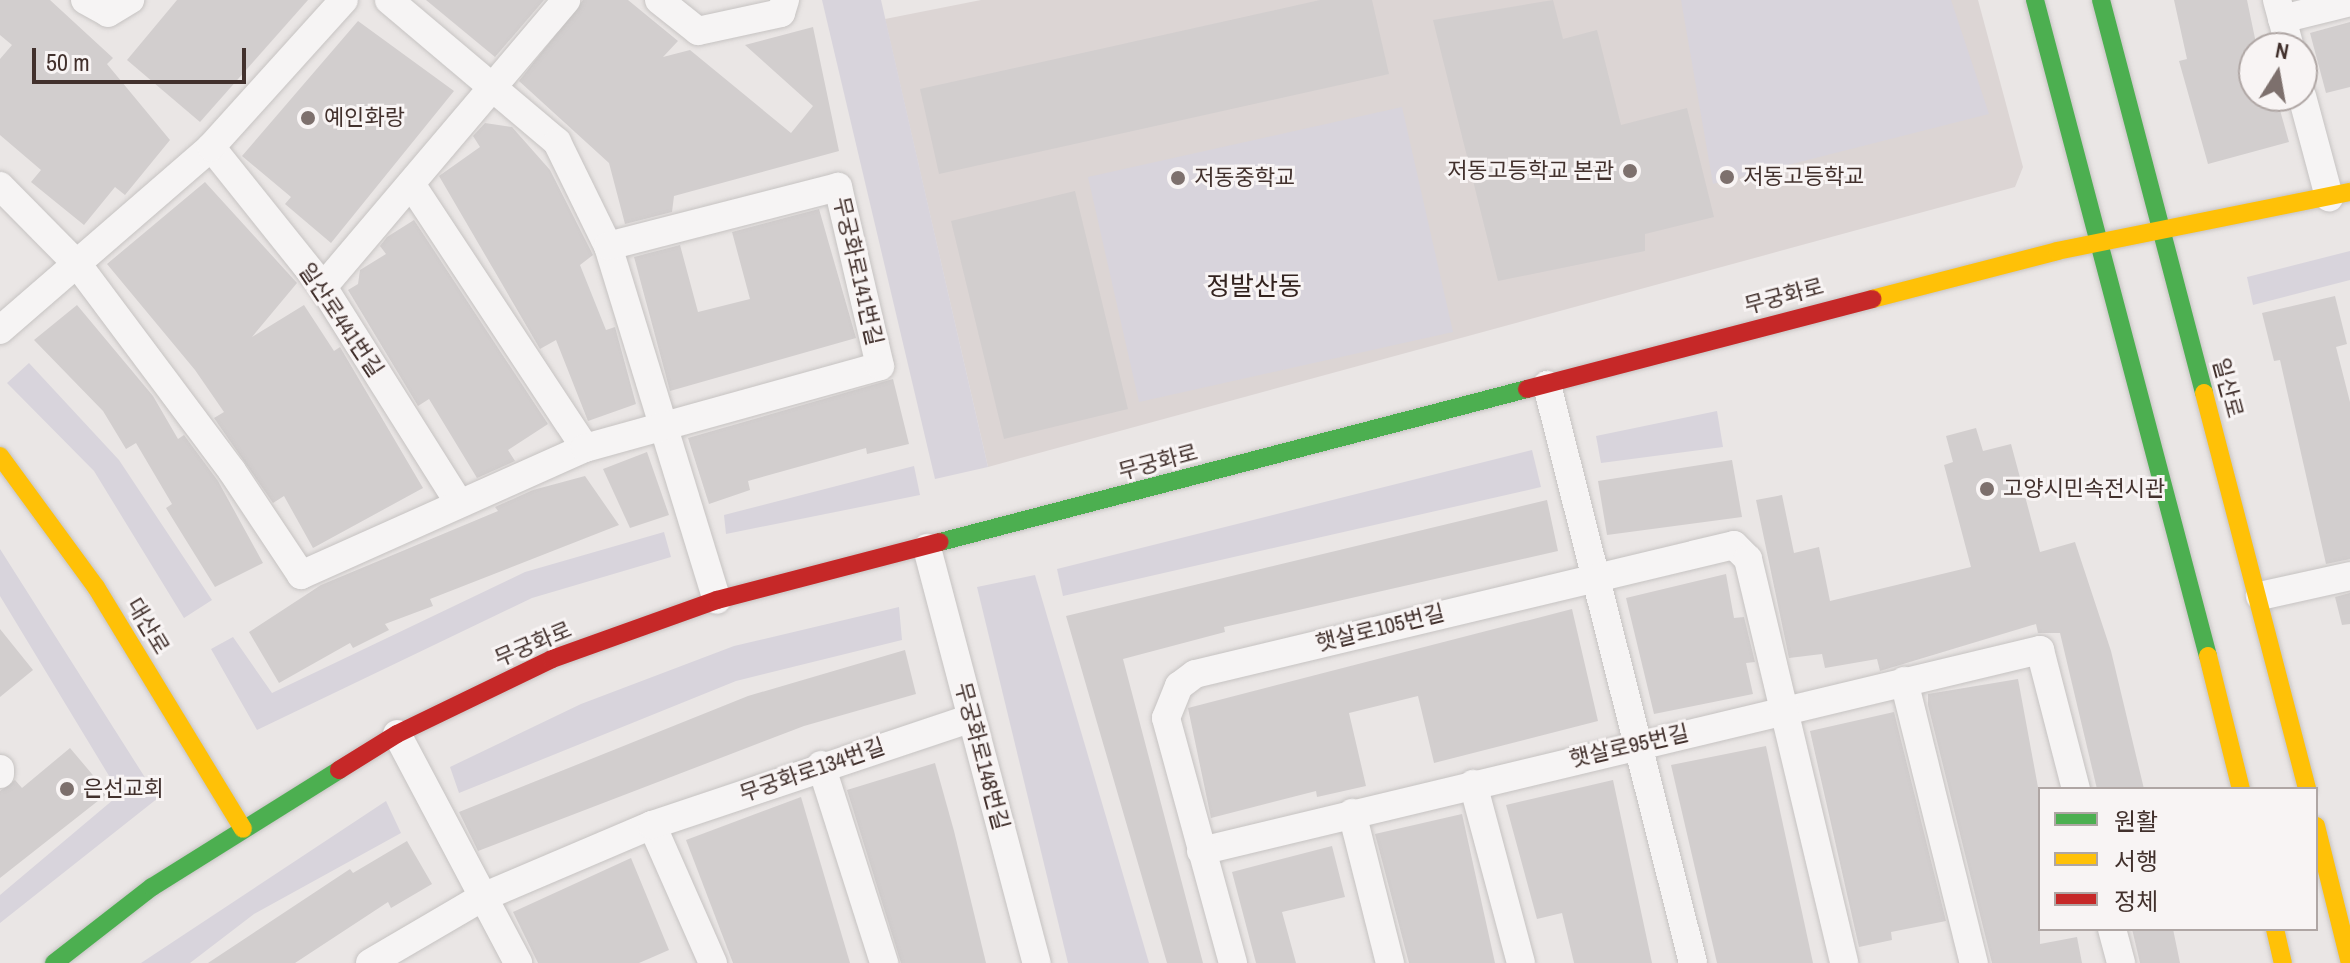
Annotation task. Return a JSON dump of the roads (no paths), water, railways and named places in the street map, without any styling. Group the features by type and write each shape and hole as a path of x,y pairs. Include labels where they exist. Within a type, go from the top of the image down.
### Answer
{"main road":[{"path":"2035,0 2103,241 2240,787"},
{"name":"일산로","path":"2101,0 2260,596 2307,787"},
{"name":"무궁화로","path":"54,963 152,887 397,734 552,659 717,600 2103,241 2339,195"},
{"name":"대산로","path":"0,456 96,587 243,829"},
{"path":"2318,834 2350,963"},
{"path":"2275,931 2283,963"}],"street":[{"path":"85,0 108,13 130,0"},
{"path":"0,330 211,147 344,0"},
{"path":"389,0 557,142 608,246 717,600"},
{"path":"323,287 566,0"},
{"path":"659,0 698,31 781,13 785,0"},
{"path":"2286,32 2280,10 2350,2"},
{"path":"2308,112 2339,195"},
{"name":"일산로441번길","path":"211,147 323,287 459,503"},
{"path":"411,184 585,448"},
{"path":"0,186 78,265"},
{"name":"무궁화로141번길","path":"78,265 232,471 301,575 585,448 660,422 880,366 838,187 608,246"},
{"path":"1547,385 1693,963"},
{"name":"햇살로105번길","path":"1201,851 1166,718 1173,694 1195,674 1595,575 1734,545 1748,559 1785,709"},
{"name":"무궁화로148번길","path":"927,548 1037,963"},
{"path":"2260,596 2350,576"},
{"name":"햇살로95번길","path":"1201,851 1637,743 2040,650 2075,787"},
{"path":"1904,681 1974,963"},
{"path":"1785,709 1844,963"},
{"name":"무궁화로134번길","path":"370,963 483,897 652,825 821,765 972,718"},
{"path":"397,734 518,963"},
{"path":"821,765 884,963"},
{"path":"1473,784 1521,963"},
{"path":"1352,813 1390,963"},
{"path":"652,825 713,963"},
{"path":"1201,851 1233,963"},
{"path":"2113,931 2121,963"}],"place":[{"name":"예인화랑","path":"308,118"},
{"name":"저동고등학교 본관","path":"1630,171"},
{"name":"저동고등학교","path":"1727,177"},
{"name":"저동중학교","path":"1178,178"},
{"name":"고양시민속전시관","path":"1987,489"},
{"name":"은선교회","path":"67,789"}],"district":[{"name":"정발산동","path":"1254,286"}]}
